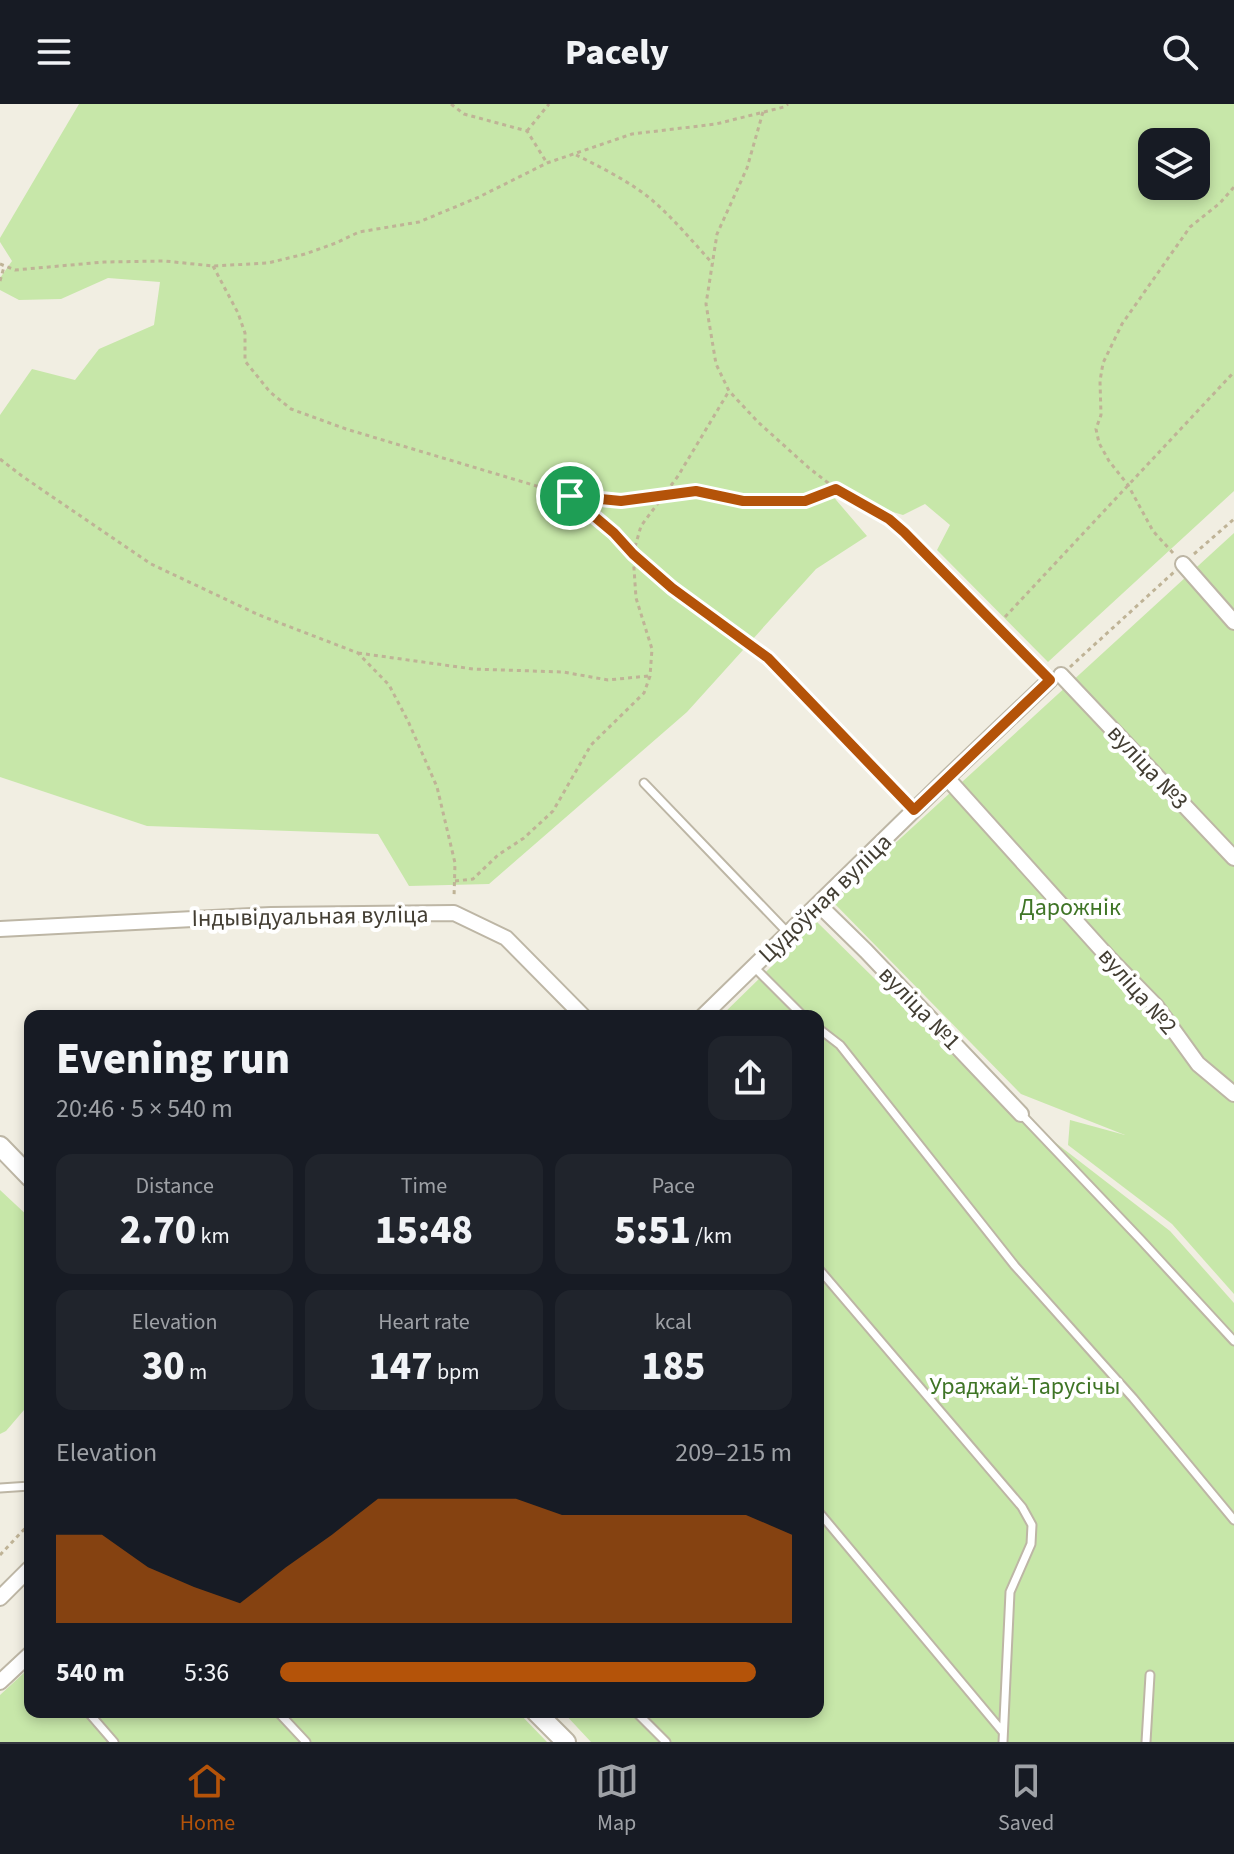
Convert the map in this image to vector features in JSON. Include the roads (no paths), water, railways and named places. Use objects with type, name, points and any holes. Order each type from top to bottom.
[{"type":"street","points":[[1183,564],[1234,622]]},
{"type":"street","name":"Цудоўная вуліца","points":[[709,1010],[947,778],[1056,678]]},
{"type":"street","name":"вуліца №3","points":[[1056,678],[1234,858]]},
{"type":"street","name":"вуліца №2","points":[[947,778],[1156,1006],[1198,1064],[1234,1094]]},
{"type":"street","name":"вуліца №1","points":[[818,904],[1021,1114]]},
{"type":"street","name":"Індывідуальная вуліца","points":[[0,929],[271,915],[454,913],[506,938],[577,1010]]},
{"type":"street","points":[[0,1146],[24,1171]]},
{"type":"street","points":[[1,1595],[24,1574]]},
{"type":"street","points":[[0,1682],[24,1660]]},
{"type":"street","points":[[542,1718],[566,1742]]},
{"type":"lane","points":[[904,532],[997,626],[1056,678]]},
{"type":"lane","points":[[768,658],[914,810]]},
{"type":"lane","points":[[644,783],[788,933]]},
{"type":"lane","points":[[754,967],[797,1010]]},
{"type":"lane","points":[[824,1033],[840,1045],[1015,1266],[1133,1398],[1234,1520]]},
{"type":"lane","points":[[1021,1114],[1234,1341]]},
{"type":"lane","points":[[824,1275],[1022,1507],[1032,1525],[1031,1544],[1010,1592],[1003,1742]]},
{"type":"lane","points":[[0,1488],[24,1486]]},
{"type":"lane","points":[[824,1518],[1003,1732]]},
{"type":"lane","points":[[1146,1742],[1150,1675]]},
{"type":"lane","points":[[93,1718],[114,1742]]},
{"type":"lane","points":[[284,1718],[306,1742]]},
{"type":"lane","points":[[642,1718],[666,1742]]},
{"type":"park label","name":"Дарожнік","points":[[1070,907]]},
{"type":"park label","name":"Ураджай-Тарусічы","points":[[1025,1386]]}]
